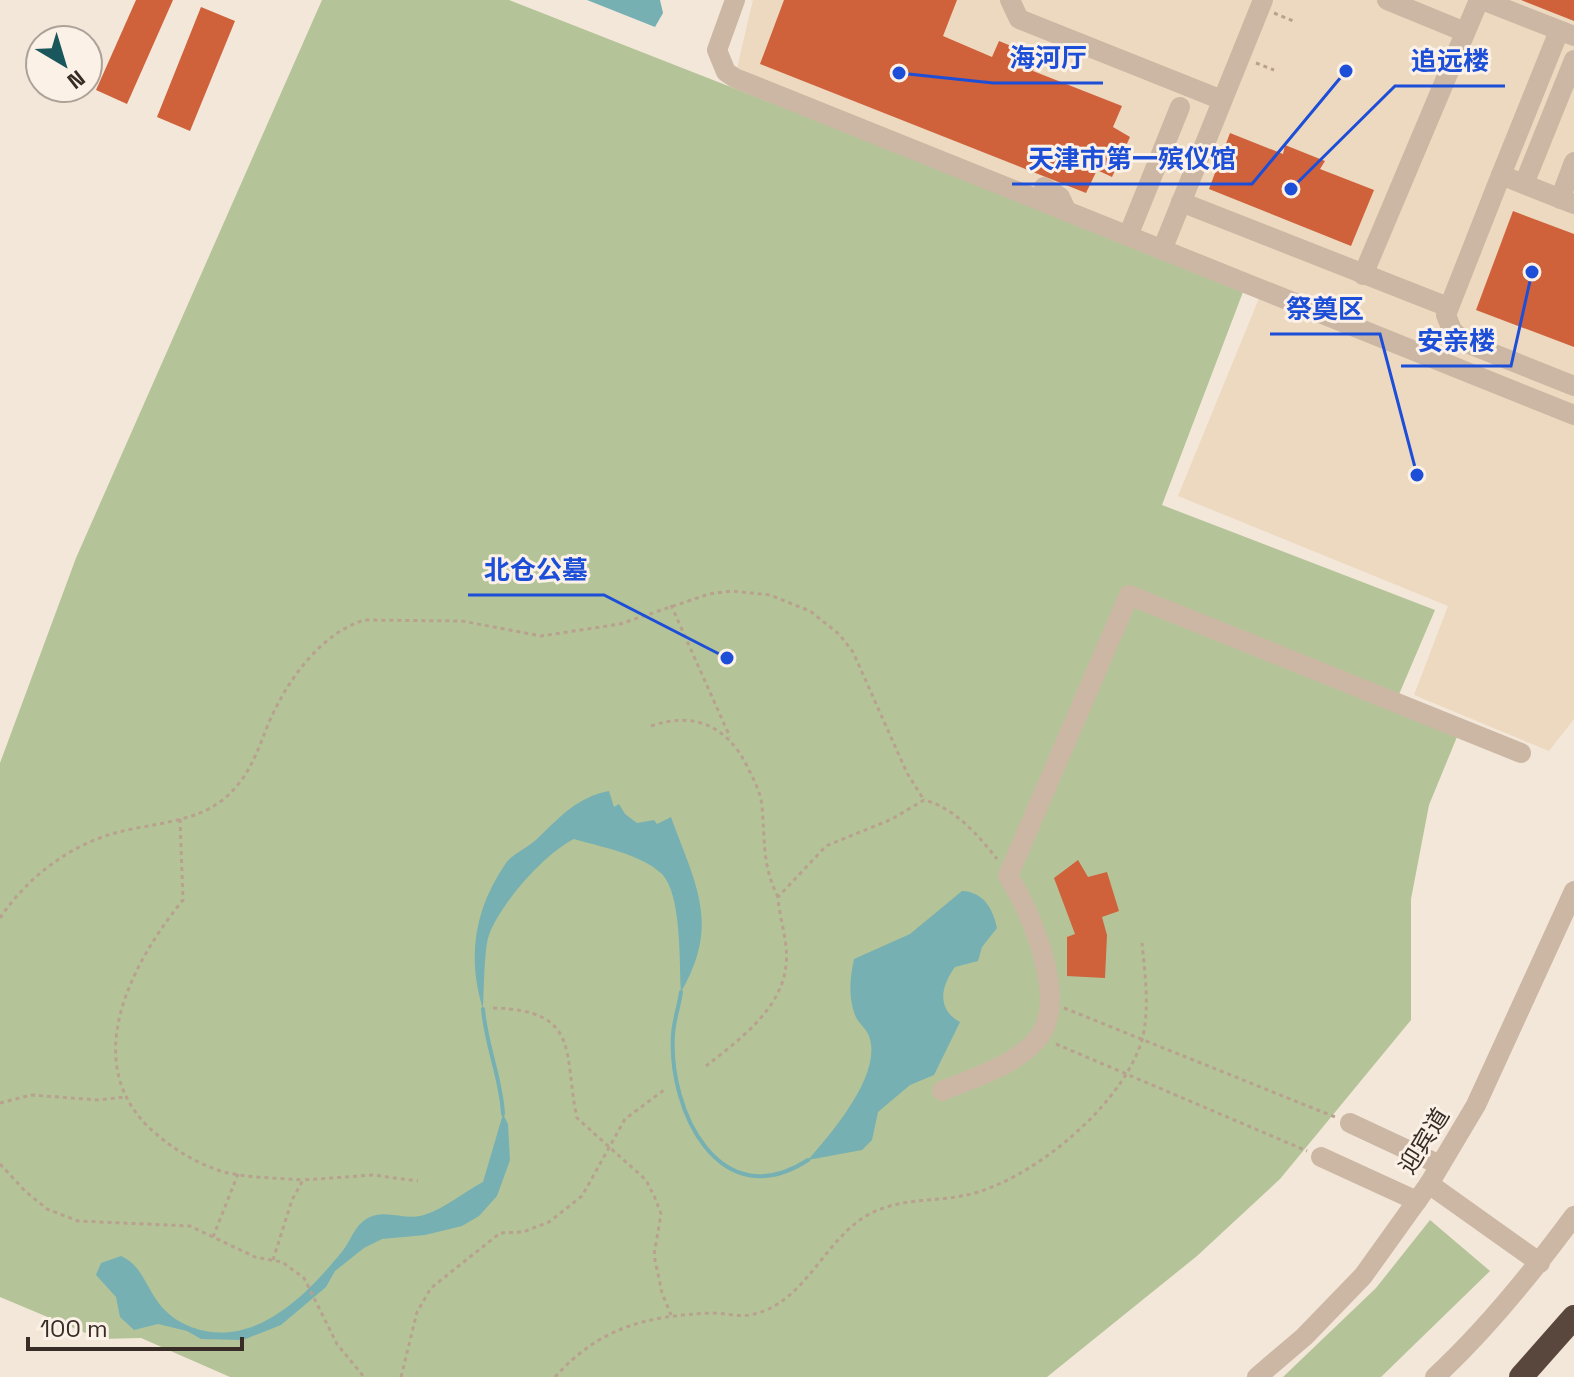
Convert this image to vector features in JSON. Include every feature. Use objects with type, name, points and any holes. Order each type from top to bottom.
[{"type":"highway","points":[[1521,1377],[1574,1317]]},
{"type":"street","points":[[735,0],[717,50],[726,72],[735,78],[1574,415]]},
{"type":"street","points":[[1010,0],[1019,19],[1222,100]]},
{"type":"street","points":[[1162,250],[1263,0]]},
{"type":"street","points":[[1387,0],[1465,32]]},
{"type":"street","points":[[1363,275],[1480,0],[1567,34],[1501,175],[1448,307],[1448,322],[1464,342],[1574,386]]},
{"type":"street","points":[[1524,184],[1574,60]]},
{"type":"street","points":[[1128,236],[1180,107]]},
{"type":"street","points":[[1501,175],[1567,201],[1574,162]]},
{"type":"street","points":[[1154,172],[1184,194],[1363,275],[1448,307]]},
{"type":"street","points":[[1044,187],[1060,197],[1067,212]]},
{"type":"street","points":[[1536,400],[1545,375]]},
{"type":"street","points":[[942,1091],[1008,1061],[1039,1037],[1051,1003],[1040,948],[1021,896],[1008,876],[1129,595],[1521,753]]},
{"type":"street","name":"迎宾道","points":[[1257,1377],[1304,1337],[1363,1276],[1429,1184],[1476,1105],[1574,891]]},
{"type":"street","points":[[1350,1123],[1440,1165]]},
{"type":"street","points":[[1321,1157],[1417,1201]]},
{"type":"street","points":[[1429,1184],[1540,1263]]},
{"type":"street","points":[[1435,1377],[1540,1263],[1574,1216]]},
{"type":"path","points":[[0,918],[24,886],[88,843],[115,833],[180,818],[223,800],[253,767],[270,721],[294,676],[314,653],[350,624],[364,620],[462,621],[541,636],[592,631],[709,594],[749,592],[797,604],[830,624],[853,652],[907,773],[924,800],[939,804],[972,828],[1008,876]]},
{"type":"path","points":[[671,605],[731,741],[758,790],[766,864],[778,897],[786,965],[782,981],[763,1016],[706,1066]]},
{"type":"path","points":[[651,726],[667,721],[704,722],[731,741]]},
{"type":"path","points":[[778,897],[826,846],[892,819],[924,800]]},
{"type":"path","points":[[180,818],[183,900],[162,926],[133,976],[120,1007],[116,1037],[124,1097],[141,1121],[168,1144],[196,1161],[238,1174],[303,1180],[373,1175],[418,1181]]},
{"type":"path","points":[[555,1377],[574,1355],[628,1325],[671,1315],[752,1315],[775,1306],[791,1295],[834,1242],[858,1221],[894,1204],[977,1193],[1024,1172],[1065,1141],[1110,1097],[1127,1075],[1143,1037],[1146,1008],[1142,943]]},
{"type":"path","points":[[1051,1003],[1143,1037],[1350,1123]]},
{"type":"path","points":[[493,1008],[534,1011],[561,1037],[570,1053],[577,1118],[646,1180],[661,1214],[654,1255],[662,1293],[671,1315]]},
{"type":"path","points":[[1039,1037],[1321,1157]]},
{"type":"path","points":[[401,1377],[417,1312],[431,1288],[500,1233],[523,1232],[549,1222],[582,1196],[625,1119],[664,1090]]},
{"type":"path","points":[[0,1103],[31,1095],[99,1100],[124,1097]]},
{"type":"path","points":[[0,1164],[47,1209],[78,1221],[190,1226],[255,1257],[282,1262],[304,1278],[337,1344],[364,1377]]},
{"type":"path","points":[[213,1238],[238,1174]]},
{"type":"path","points":[[273,1260],[292,1200],[303,1180]]},
{"type":"green space","points":[[322,0],[509,0],[1243,292],[1162,505],[1435,610],[1394,706],[1459,732],[1429,805],[1411,899],[1411,1020],[1280,1179],[1197,1256],[1047,1377],[230,1377],[141,1338],[100,1339],[0,1297],[0,763],[76,558]]},
{"type":"green space","points":[[1430,1220],[1490,1271],[1381,1377],[1283,1377],[1376,1288]]},
{"type":"shaded area","points":[[753,0],[1574,0],[1574,719],[1549,751],[1414,695],[1448,606],[1178,496],[1264,286],[737,68]]},
{"type":"water","points":[[587,0],[660,0],[663,13],[655,27]]},
{"type":"water","points":[[609,791],[614,807],[619,804],[625,814],[637,823],[654,820],[657,824],[671,817],[688,863],[700,904],[702,924],[700,945],[681,992],[676,913],[673,897],[662,874],[632,856],[574,839],[537,868],[495,922],[486,950],[483,1009],[475,971],[476,934],[495,880],[509,859],[535,841],[571,808]]},
{"type":"water","points":[[962,891],[982,898],[993,914],[997,928],[982,947],[978,961],[955,967],[946,982],[944,1004],[952,1017],[960,1022],[934,1075],[910,1085],[878,1112],[872,1140],[862,1150],[808,1160],[853,1102],[869,1067],[869,1036],[856,1018],[851,1001],[854,959],[910,934]]},
{"type":"water","points":[[503,1114],[508,1124],[510,1160],[497,1196],[479,1216],[462,1226],[425,1235],[382,1239],[364,1248],[335,1271],[326,1287],[281,1325],[243,1340],[201,1339],[187,1331],[158,1324],[134,1330],[120,1317],[116,1297],[96,1275],[101,1263],[121,1256],[139,1270],[165,1310],[191,1327],[214,1332],[237,1331],[258,1324],[278,1314],[314,1283],[365,1220],[383,1214],[424,1215],[483,1182]]},
{"type":"building","points":[[136,0],[173,0],[127,104],[104,94],[104,72]]},
{"type":"building","points":[[784,0],[957,0],[943,36],[992,57],[999,41],[1038,57],[1033,71],[1122,106],[1113,127],[1130,137],[1112,177],[1097,170],[1086,193],[760,64]]},
{"type":"building","points":[[1521,0],[1574,0],[1574,21]]},
{"type":"building","points":[[201,7],[235,21],[190,131],[157,117]]},
{"type":"building","points":[[1230,133],[1283,154],[1285,145],[1325,161],[1320,169],[1374,190],[1351,246],[1209,189]]},
{"type":"building","points":[[1513,211],[1574,234],[1574,347],[1476,310]]},
{"type":"building","points":[[1078,860],[1088,877],[1107,872],[1119,911],[1102,917],[1107,935],[1105,978],[1067,976],[1067,937],[1075,934],[1054,878]]},
{"type":"waterway","points":[[681,992],[673,1034],[674,1064],[690,1123],[706,1147],[725,1165],[749,1175],[777,1174],[808,1160]]},
{"type":"waterway","points":[[483,1009],[503,1114]]},
{"type":"place","name":"天津市第一殡仪馆","points":[[1346,71]]},
{"type":"place","name":"海河厅","points":[[899,73]]},
{"type":"place","name":"追远楼","points":[[1291,189]]},
{"type":"place","name":"安亲楼","points":[[1532,272]]},
{"type":"place","name":"祭奠区","points":[[1417,475]]},
{"type":"place","name":"北仓公墓","points":[[727,658]]}]
